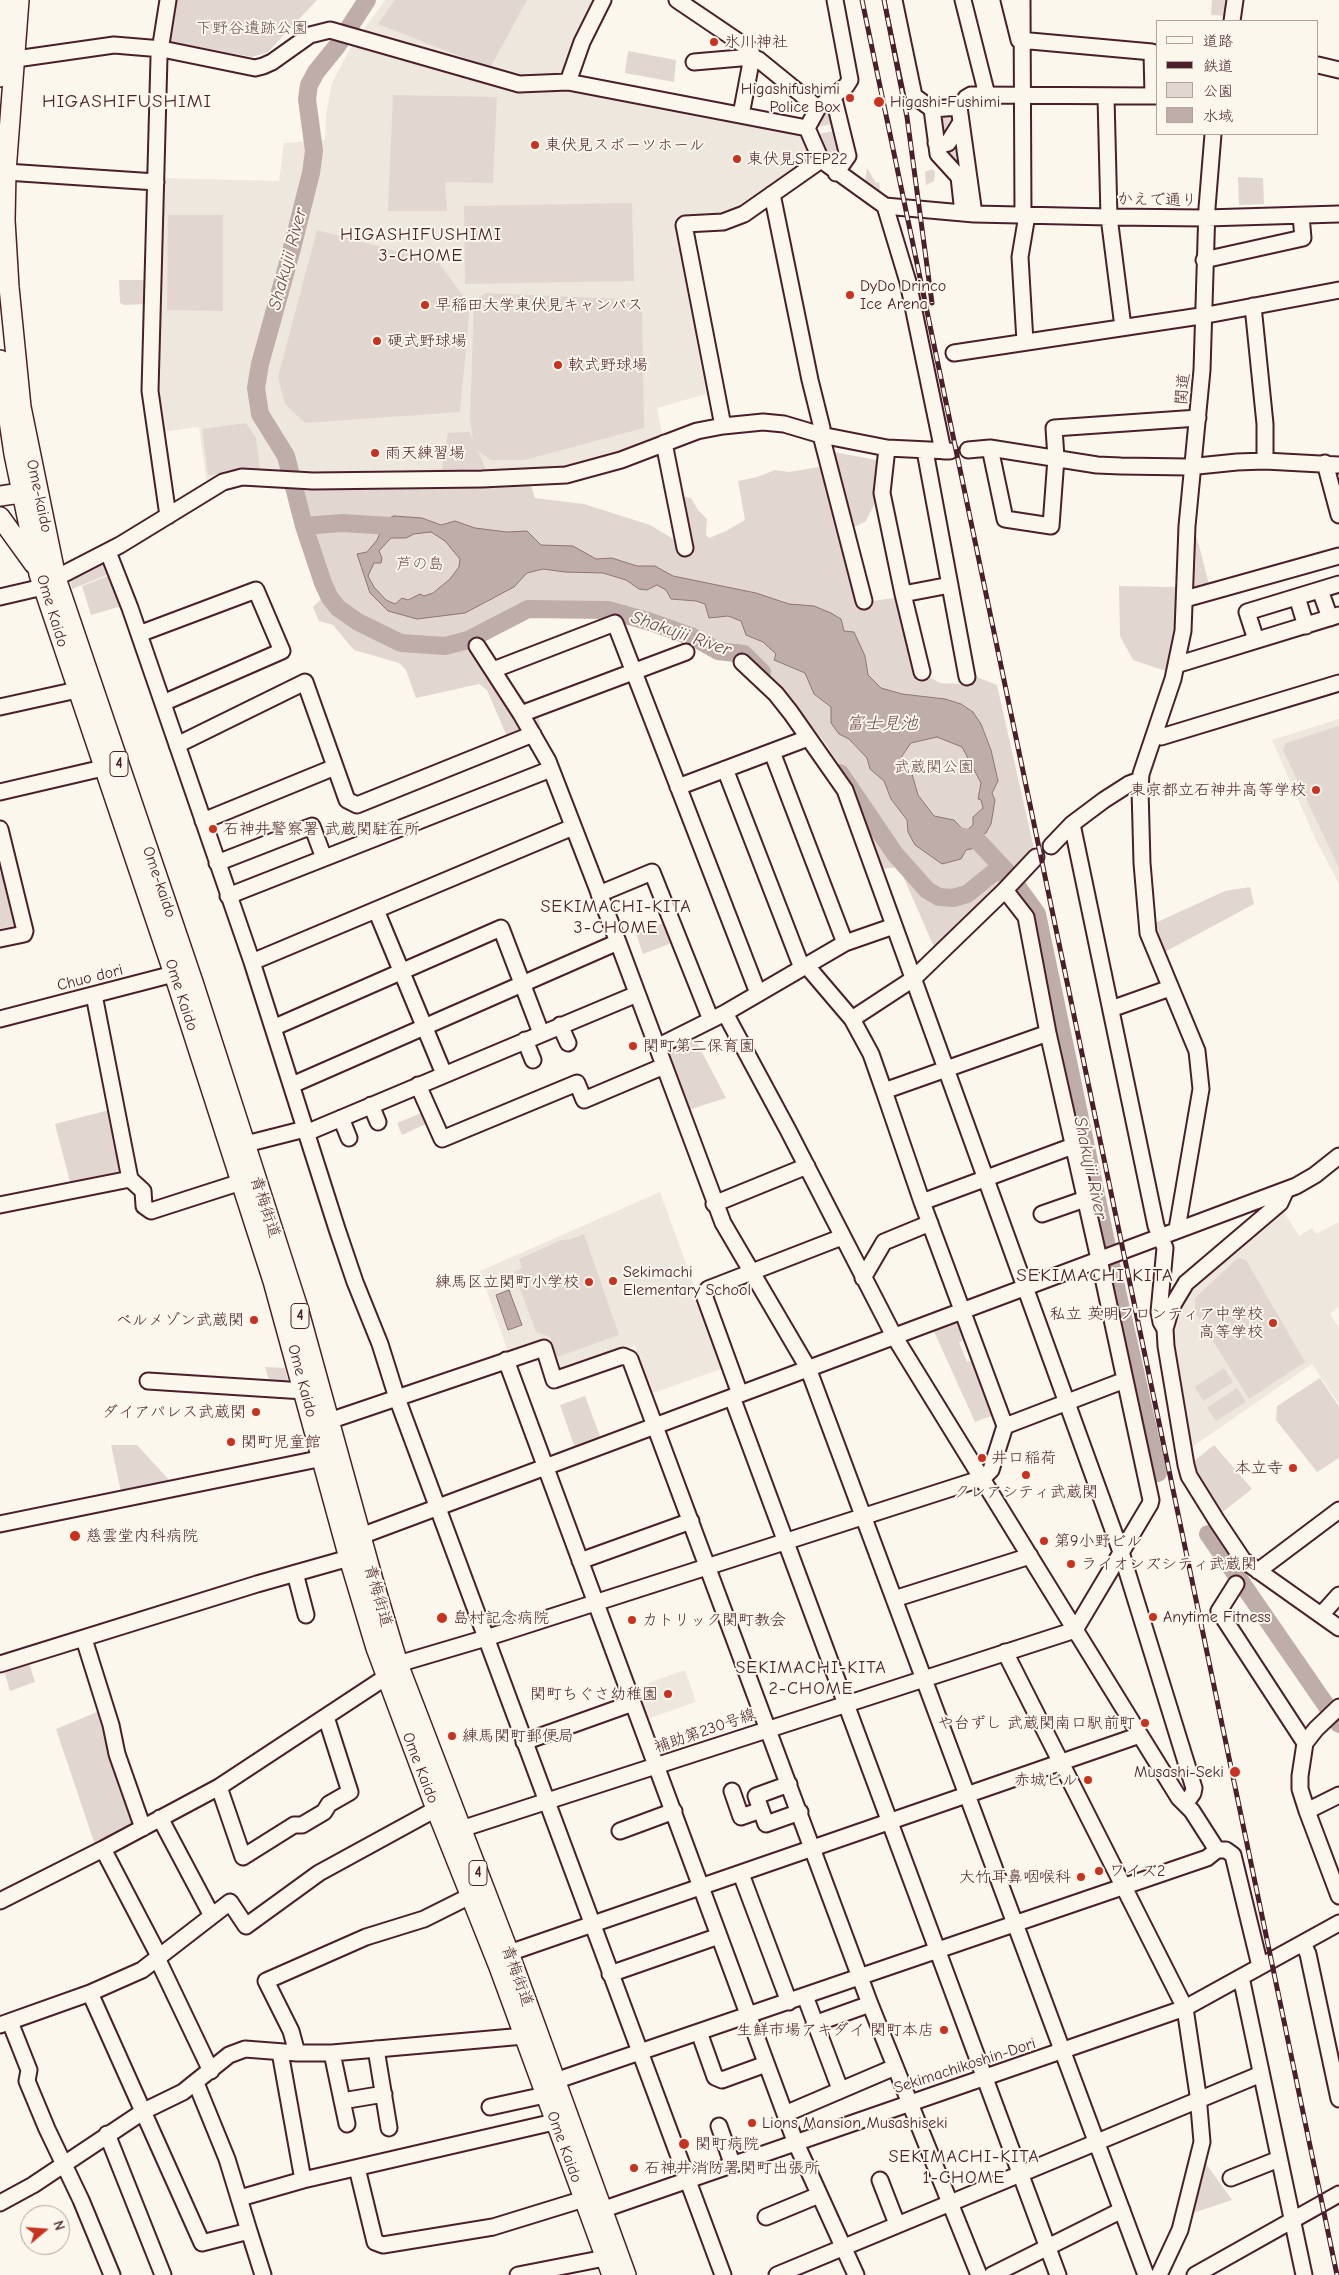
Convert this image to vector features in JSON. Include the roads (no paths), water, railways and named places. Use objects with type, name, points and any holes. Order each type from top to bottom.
[{"type":"main road","name":"4","points":[[0,77],[9,58],[2,35],[4,0]]},
{"type":"main road","name":"Ome-kaido","points":[[19,0],[9,58],[5,220],[12,325],[30,492]]},
{"type":"main road","name":"Ome Kaido","points":[[0,360],[30,492],[46,580],[77,690],[103,768],[181,972]]},
{"type":"main road","points":[[0,496],[30,492]]},
{"type":"main road","points":[[3,527],[46,580]]},
{"type":"main road","name":"Ome-kaido","points":[[46,580],[181,972]]},
{"type":"main road","name":"青梅街道","points":[[181,972],[246,1144],[298,1308],[361,1536],[392,1671],[453,1831],[509,1954],[550,2088],[592,2207]]},
{"type":"main road","name":"Ome Kaido","points":[[192,1005],[241,1182],[281,1308],[349,1558],[392,1671],[436,1809],[453,1831],[470,1896],[524,2036],[550,2088],[554,2122],[592,2207],[626,2275]]},
{"type":"main road","name":"Ome Kaido","points":[[592,2207],[609,2267]]},
{"type":"street","points":[[168,0],[162,49],[159,57],[150,391],[168,516]]},
{"type":"street","points":[[568,82],[582,42],[603,0]]},
{"type":"street","points":[[678,0],[751,50],[752,57],[741,115]]},
{"type":"street","points":[[807,128],[818,108],[846,86],[850,80],[835,0]]},
{"type":"street","points":[[894,0],[914,96],[932,110],[959,107],[968,96],[1155,96],[1152,52],[1019,40],[1009,0]]},
{"type":"street","points":[[963,0],[987,95]]},
{"type":"street","points":[[1022,0],[1025,215],[1020,257],[1026,342]]},
{"type":"street","points":[[1232,20],[1235,0]]},
{"type":"street","points":[[9,58],[114,45],[162,49],[255,68],[272,62],[310,35],[330,30],[361,37],[519,84],[568,82],[807,128]]},
{"type":"street","points":[[694,62],[752,57],[759,60],[818,108]]},
{"type":"street","points":[[1319,65],[1339,70]]},
{"type":"street","points":[[830,97],[835,102],[848,156],[836,173]]},
{"type":"street","points":[[1106,97],[1109,217],[1123,327]]},
{"type":"street","points":[[959,107],[968,214]]},
{"type":"street","points":[[932,110],[938,154],[959,177],[968,214]]},
{"type":"street","points":[[936,143],[941,145],[948,144],[961,122]]},
{"type":"street","points":[[0,597],[46,580],[108,552],[202,494],[234,479],[263,477],[313,482],[482,479],[566,475],[621,460],[697,431],[723,426],[774,422],[822,435],[887,448],[926,452],[947,451],[908,282],[885,206],[836,173],[821,160],[807,128]]},
{"type":"street","name":"関道","points":[[1140,780],[1156,736],[1176,665],[1183,631],[1187,526],[1198,418],[1205,314],[1204,260],[1213,135]]},
{"type":"street","points":[[723,426],[684,225],[722,222],[744,214],[821,160]]},
{"type":"street","points":[[6,172],[156,182]]},
{"type":"street","points":[[772,194],[822,435],[864,601]]},
{"type":"street","name":"かえで通り","points":[[885,206],[968,214],[1109,217],[1206,218],[1339,214]]},
{"type":"street","points":[[1204,260],[1303,238],[1301,216]]},
{"type":"street","points":[[954,353],[1205,314],[1339,290]]},
{"type":"street","points":[[1253,306],[1265,424],[1265,461]]},
{"type":"street","points":[[990,448],[1005,519],[1051,526],[1056,458],[1054,428],[1198,418]]},
{"type":"street","points":[[664,443],[685,548]]},
{"type":"street","points":[[887,448],[882,493],[903,594],[922,672]]},
{"type":"street","points":[[968,450],[990,448],[1097,465],[1188,468],[1192,466],[1265,461],[1332,464],[1339,516]]},
{"type":"street","points":[[926,452],[967,677]]},
{"type":"street","points":[[108,552],[139,634],[216,862],[275,1028],[305,1131],[355,1282],[380,1344],[396,1398],[723,2275]]},
{"type":"street","points":[[1185,599],[1339,556]]},
{"type":"street","points":[[1256,640],[1247,612],[1339,584]]},
{"type":"street","points":[[903,594],[950,585]]},
{"type":"street","points":[[139,634],[256,590],[282,652],[162,704]]},
{"type":"street","points":[[1176,665],[1334,617],[1320,590]]},
{"type":"street","points":[[1297,597],[1306,626]]},
{"type":"street","points":[[493,670],[615,624],[758,993]]},
{"type":"street","points":[[476,646],[521,714],[551,769],[618,942],[714,1204],[752,1274],[808,1368],[1146,2275]]},
{"type":"street","points":[[521,714],[633,670],[686,652]]},
{"type":"street","points":[[742,662],[776,694],[845,790],[1121,1552],[1194,1788],[1194,1793],[1187,1805]]},
{"type":"street","points":[[177,745],[305,682],[348,800],[357,805],[533,734]]},
{"type":"street","points":[[1156,736],[1161,737],[1339,683]]},
{"type":"street","points":[[0,707],[77,690]]},
{"type":"street","points":[[678,787],[808,738]]},
{"type":"street","points":[[772,752],[845,943]]},
{"type":"street","points":[[203,821],[335,766]]},
{"type":"street","points":[[0,792],[103,768]]},
{"type":"street","points":[[228,896],[551,769]]},
{"type":"street","points":[[0,1901],[219,1787],[392,1671],[596,1602],[983,1478],[991,1470],[1005,1426],[922,1202],[871,1054],[852,1019],[804,967],[725,769]]},
{"type":"street","points":[[1051,846],[1072,824],[1104,800],[1129,784],[1140,780],[1142,863],[1148,934],[1197,1052],[1202,1089],[1178,1229]]},
{"type":"street","points":[[1072,824],[1160,1236],[1165,1248],[1158,1312],[1165,1329]]},
{"type":"street","points":[[216,862],[312,826],[324,858]]},
{"type":"street","points":[[252,962],[573,827]]},
{"type":"street","points":[[0,828],[4,868],[25,931],[24,934],[0,940]]},
{"type":"street","points":[[852,1019],[913,978],[1011,884],[1036,857]]},
{"type":"street","points":[[599,894],[652,872],[711,1020]]},
{"type":"street","points":[[1011,884],[1026,917],[1048,1033],[1085,1199],[1101,1258],[1151,1500],[1075,1630]]},
{"type":"street","points":[[376,910],[444,1074]]},
{"type":"street","points":[[656,1047],[725,1013],[845,943],[894,926]]},
{"type":"street","points":[[275,1028],[501,928],[541,1033]]},
{"type":"street","points":[[292,1085],[618,942]]},
{"type":"street","name":"Chuo dori","points":[[0,1019],[181,972]]},
{"type":"street","points":[[1111,1009],[1170,988]]},
{"type":"street","points":[[246,1144],[305,1131],[341,1118],[637,994]]},
{"type":"street","points":[[94,995],[130,1179],[143,1191],[144,1206],[151,1211],[241,1182]]},
{"type":"street","points":[[490,2107],[550,2088],[639,2052],[1207,1858],[1214,1846],[1212,1828],[1206,1813],[1203,1809],[1187,1805],[1179,1798],[894,1336],[807,1166],[725,1013]]},
{"type":"street","points":[[560,1025],[568,1043]]},
{"type":"street","points":[[884,1091],[1048,1033]]},
{"type":"street","points":[[525,1040],[534,1060]]},
{"type":"street","points":[[418,1085],[442,1139],[577,1083],[584,1100],[664,1066]]},
{"type":"street","points":[[371,1105],[378,1122]]},
{"type":"street","points":[[341,1118],[349,1138]]},
{"type":"street","points":[[922,1202],[1073,1146]]},
{"type":"street","points":[[0,1664],[349,1558],[361,1536],[1122,1249],[1286,1190],[1310,1179],[1339,1156]]},
{"type":"street","points":[[714,1204],[807,1166]]},
{"type":"street","points":[[0,1205],[130,1179]]},
{"type":"street","points":[[1286,1190],[1280,1202],[1186,1283],[1175,1299],[1165,1329],[1166,1346],[1189,1476],[1243,1560],[1339,1628]]},
{"type":"street","points":[[1042,1214],[1085,1199]]},
{"type":"street","points":[[863,1278],[884,1242],[930,1223]]},
{"type":"street","points":[[842,1237],[752,1274],[708,1289],[704,1296],[785,1541],[1058,2275]]},
{"type":"street","points":[[329,1421],[544,1348],[554,1380],[623,1356],[630,1359],[814,1849],[870,2004],[979,2275]]},
{"type":"street","points":[[506,1360],[795,2141],[856,2275]]},
{"type":"street","points":[[1005,1426],[1125,1380]]},
{"type":"street","points":[[148,1381],[304,1391]]},
{"type":"street","points":[[0,1524],[323,1458]]},
{"type":"street","points":[[1258,1571],[1339,1510]]},
{"type":"street","points":[[580,1561],[691,1521]]},
{"type":"street","points":[[894,1599],[1030,1556]]},
{"type":"street","points":[[295,1573],[306,1615]]},
{"type":"street","points":[[1236,1584],[1218,1611],[1305,1743]]},
{"type":"street","points":[[1321,1616],[1339,1595]]},
{"type":"street","name":"補助第230号線","points":[[453,1831],[1075,1630]]},
{"type":"street","points":[[84,1639],[111,1725],[117,1754],[143,1828]]},
{"type":"street","points":[[1005,1652],[1122,1887],[1186,2008],[1202,2142],[1180,2230],[1160,2275]]},
{"type":"street","points":[[524,1742],[633,1703]]},
{"type":"street","points":[[1339,1706],[1305,1743],[1300,1776],[1300,1789],[1307,1811],[1339,1896]]},
{"type":"street","points":[[219,1787],[243,1858],[294,1825],[302,1825],[324,1812],[329,1804],[350,1792],[326,1717]]},
{"type":"street","points":[[509,1954],[1140,1735]]},
{"type":"street","points":[[789,1784],[756,1796],[766,1824],[800,1812]]},
{"type":"street","points":[[732,1791],[741,1817],[761,1810]]},
{"type":"street","points":[[1307,1811],[1339,1795]]},
{"type":"street","points":[[112,2275],[65,2163],[47,2129],[27,2082],[29,2070],[5,2024],[90,1993],[142,1970],[159,1959],[230,1902],[246,1926],[319,1873],[436,1809]]},
{"type":"street","points":[[620,1831],[674,1811]]},
{"type":"street","points":[[160,1818],[212,1916]]},
{"type":"street","points":[[1214,1846],[1226,1850],[1233,1855],[1260,1966]]},
{"type":"street","points":[[103,1849],[159,1959],[211,2071]]},
{"type":"street","points":[[741,1874],[789,2002]]},
{"type":"street","points":[[297,2053],[291,2031],[266,1981],[366,1937],[424,1919],[470,1896]]},
{"type":"street","name":"Sekimachikoshin-Dori","points":[[357,2168],[375,2242],[383,2245],[493,2227],[592,2207],[732,2164],[1186,2008],[1339,1923]]},
{"type":"street","points":[[610,1974],[720,1936]]},
{"type":"street","points":[[1303,1943],[1308,1954],[1336,2065],[1339,2099]]},
{"type":"street","points":[[1241,1977],[1304,2275]]},
{"type":"street","points":[[90,1993],[202,2243],[249,2231]]},
{"type":"street","points":[[805,1996],[840,2089]]},
{"type":"street","points":[[814,2024],[870,2004]]},
{"type":"street","points":[[699,2032],[715,2077],[722,2080],[766,2064]]},
{"type":"street","points":[[0,2204],[144,2111],[183,2092],[229,2055],[245,2049],[297,2053],[332,2053],[524,2036]]},
{"type":"street","points":[[376,2049],[389,2128]]},
{"type":"street","points":[[280,2052],[303,2180]]},
{"type":"street","points":[[332,2053],[347,2124]]},
{"type":"street","points":[[785,2114],[895,2067]]},
{"type":"street","points":[[777,2275],[1261,2074]]},
{"type":"street","points":[[196,2083],[227,2159],[263,2275]]},
{"type":"street","points":[[342,2101],[384,2094]]},
{"type":"street","points":[[240,2198],[303,2180],[554,2122]]},
{"type":"street","points":[[719,2126],[732,2164]]},
{"type":"street","points":[[107,2134],[163,2275]]},
{"type":"street","points":[[1231,2178],[1279,2160]]},
{"type":"street","points":[[880,2180],[897,2224]]},
{"type":"street","points":[[766,2217],[820,2195]]},
{"type":"street","points":[[1195,2275],[1292,2220],[1339,2197]]},
{"type":"street","points":[[992,2275],[1122,2210]]},
{"type":"street","points":[[518,2275],[609,2267]]},
{"type":"water","name":"富士見池","points":[[394,516],[422,518],[441,525],[455,521],[475,528],[507,532],[527,531],[541,545],[573,546],[596,559],[612,558],[637,566],[655,566],[673,576],[756,593],[789,604],[814,606],[831,613],[841,619],[844,631],[854,632],[865,656],[868,675],[881,688],[902,694],[945,699],[961,704],[973,712],[981,724],[991,750],[998,781],[992,793],[995,800],[991,824],[986,833],[980,836],[976,848],[966,850],[961,859],[942,864],[915,845],[908,832],[907,820],[891,799],[884,781],[870,769],[867,758],[849,739],[839,734],[831,723],[831,707],[814,694],[805,673],[774,660],[776,654],[763,642],[746,635],[741,621],[728,616],[709,618],[705,604],[696,601],[671,599],[666,590],[657,585],[647,590],[639,589],[626,580],[603,573],[565,572],[543,569],[527,573],[514,587],[465,613],[417,619],[388,611],[370,593],[357,554],[367,552],[377,540],[386,519]],"holes":[[[431,532],[445,541],[460,559],[459,567],[450,579],[433,593],[424,596],[420,594],[408,600],[402,598],[395,604],[386,600],[374,587],[368,576],[374,563],[381,563],[382,558],[379,551],[391,538],[406,538],[414,534]],[[937,737],[962,747],[981,783],[978,799],[981,800],[983,808],[973,817],[973,825],[965,832],[954,820],[934,816],[918,795],[912,774],[901,770],[902,756],[911,743]]]},
{"type":"water","points":[[509,1290],[522,1325],[508,1330],[496,1295]]},
{"type":"waterway","name":"Shakujii River","points":[[367,0],[337,46],[316,72],[309,85],[307,99],[314,151],[311,173],[260,364],[256,388],[260,414],[286,456],[304,526],[330,598],[338,608],[358,622],[401,643],[445,646],[468,640],[528,609],[608,610],[651,622],[693,637],[718,651],[744,654],[762,672]]},
{"type":"waterway","name":"Shakujii River","points":[[304,526],[342,523],[391,526]]},
{"type":"waterway","name":"Shakujii River","points":[[840,773],[895,854],[927,890],[939,897],[953,898],[967,894],[993,873],[1006,871]]},
{"type":"waterway","name":"Shakujii River","points":[[956,836],[976,839],[1006,871],[1037,914],[1106,1242],[1158,1473]]},
{"type":"waterway","name":"Shakujii River","points":[[1208,1534],[1339,1724]]},
{"type":"railway","points":[[862,0],[1337,2275]]},
{"type":"railway","points":[[884,0],[907,117],[932,303]]},
{"type":"place","name":"氷川神社","points":[[714,42]]},
{"type":"place","name":"Higashifushimi Police Box","points":[[850,98]]},
{"type":"place","name":"Higashi-Fushimi","points":[[879,102]]},
{"type":"place","name":"東伏見スポーツホール","points":[[535,145]]},
{"type":"place","name":"東伏見STEP22","points":[[737,159]]},
{"type":"place","name":"DyDo Drinco Ice Arena","points":[[850,295]]},
{"type":"place","name":"早稲田大学東伏見キャンパス","points":[[425,305]]},
{"type":"place","name":"硬式野球場","points":[[377,341]]},
{"type":"place","name":"軟式野球場","points":[[558,365]]},
{"type":"place","name":"雨天練習場","points":[[375,453]]},
{"type":"place","name":"東京都立石神井高等学校","points":[[1316,790]]},
{"type":"place","name":"石神井警察署 武蔵関駐在所","points":[[213,829]]},
{"type":"place","name":"関町第二保育園","points":[[633,1046]]},
{"type":"place","name":"Sekimachi Elementary School","points":[[613,1281]]},
{"type":"place","name":"練馬区立関町小学校","points":[[589,1282]]},
{"type":"place","name":"ベルメゾン武蔵関","points":[[254,1320]]},
{"type":"place","name":"私立 英明フロンティア中学校 高等学校","points":[[1273,1323]]},
{"type":"place","name":"ダイアパレス武蔵関","points":[[256,1412]]},
{"type":"place","name":"関町児童館","points":[[231,1442]]},
{"type":"place","name":"井口稲荷","points":[[982,1458]]},
{"type":"place","name":"本立寺","points":[[1293,1468]]},
{"type":"place","name":"クレアシティ武蔵関","points":[[1026,1475]]},
{"type":"place","name":"慈雲堂内科病院","points":[[75,1536]]},
{"type":"place","name":"第9小野ビル","points":[[1044,1541]]},
{"type":"place","name":"ライオンズシティ武蔵関","points":[[1071,1564]]},
{"type":"place","name":"Anytime Fitness","points":[[1153,1617]]},
{"type":"place","name":"島村記念病院","points":[[442,1618]]},
{"type":"place","name":"カトリック関町教会","points":[[632,1620]]},
{"type":"place","name":"関町ちぐさ幼稚園","points":[[668,1694]]},
{"type":"place","name":"や台ずし 武蔵関南口駅前町","points":[[1145,1723]]},
{"type":"place","name":"練馬関町郵便局","points":[[452,1736]]},
{"type":"place","name":"Musashi-Seki","points":[[1235,1772]]},
{"type":"place","name":"赤城ビル","points":[[1088,1780]]},
{"type":"place","name":"ワイズ2","points":[[1099,1871]]},
{"type":"place","name":"大竹耳鼻咽喉科","points":[[1081,1877]]},
{"type":"place","name":"生鮮市場アキダイ 関町本店","points":[[944,2030]]},
{"type":"place","name":"Lions Mansion Musashiseki","points":[[752,2123]]},
{"type":"place","name":"関町病院","points":[[684,2144]]},
{"type":"place","name":"石神井消防署関町出張所","points":[[634,2168]]},
{"type":"district","name":"HIGASHIFUSHIMI","points":[[127,102]]},
{"type":"district","name":"HIGASHIFUSHIMI 3-CHOME","points":[[421,245]]},
{"type":"district","name":"SEKIMACHI-KITA 3-CHOME","points":[[616,918]]},
{"type":"district","name":"SEKIMACHI KITA","points":[[1095,1276]]},
{"type":"district","name":"SEKIMACHI-KITA 2-CHOME","points":[[811,1678]]},
{"type":"district","name":"SEKIMACHI-KITA 1-CHOME","points":[[964,2167]]},
{"type":"park label","name":"下野谷遺跡公園","points":[[252,28]]},
{"type":"park label","name":"芦の島","points":[[420,564]]},
{"type":"park label","name":"武蔵関公園","points":[[934,767]]}]
